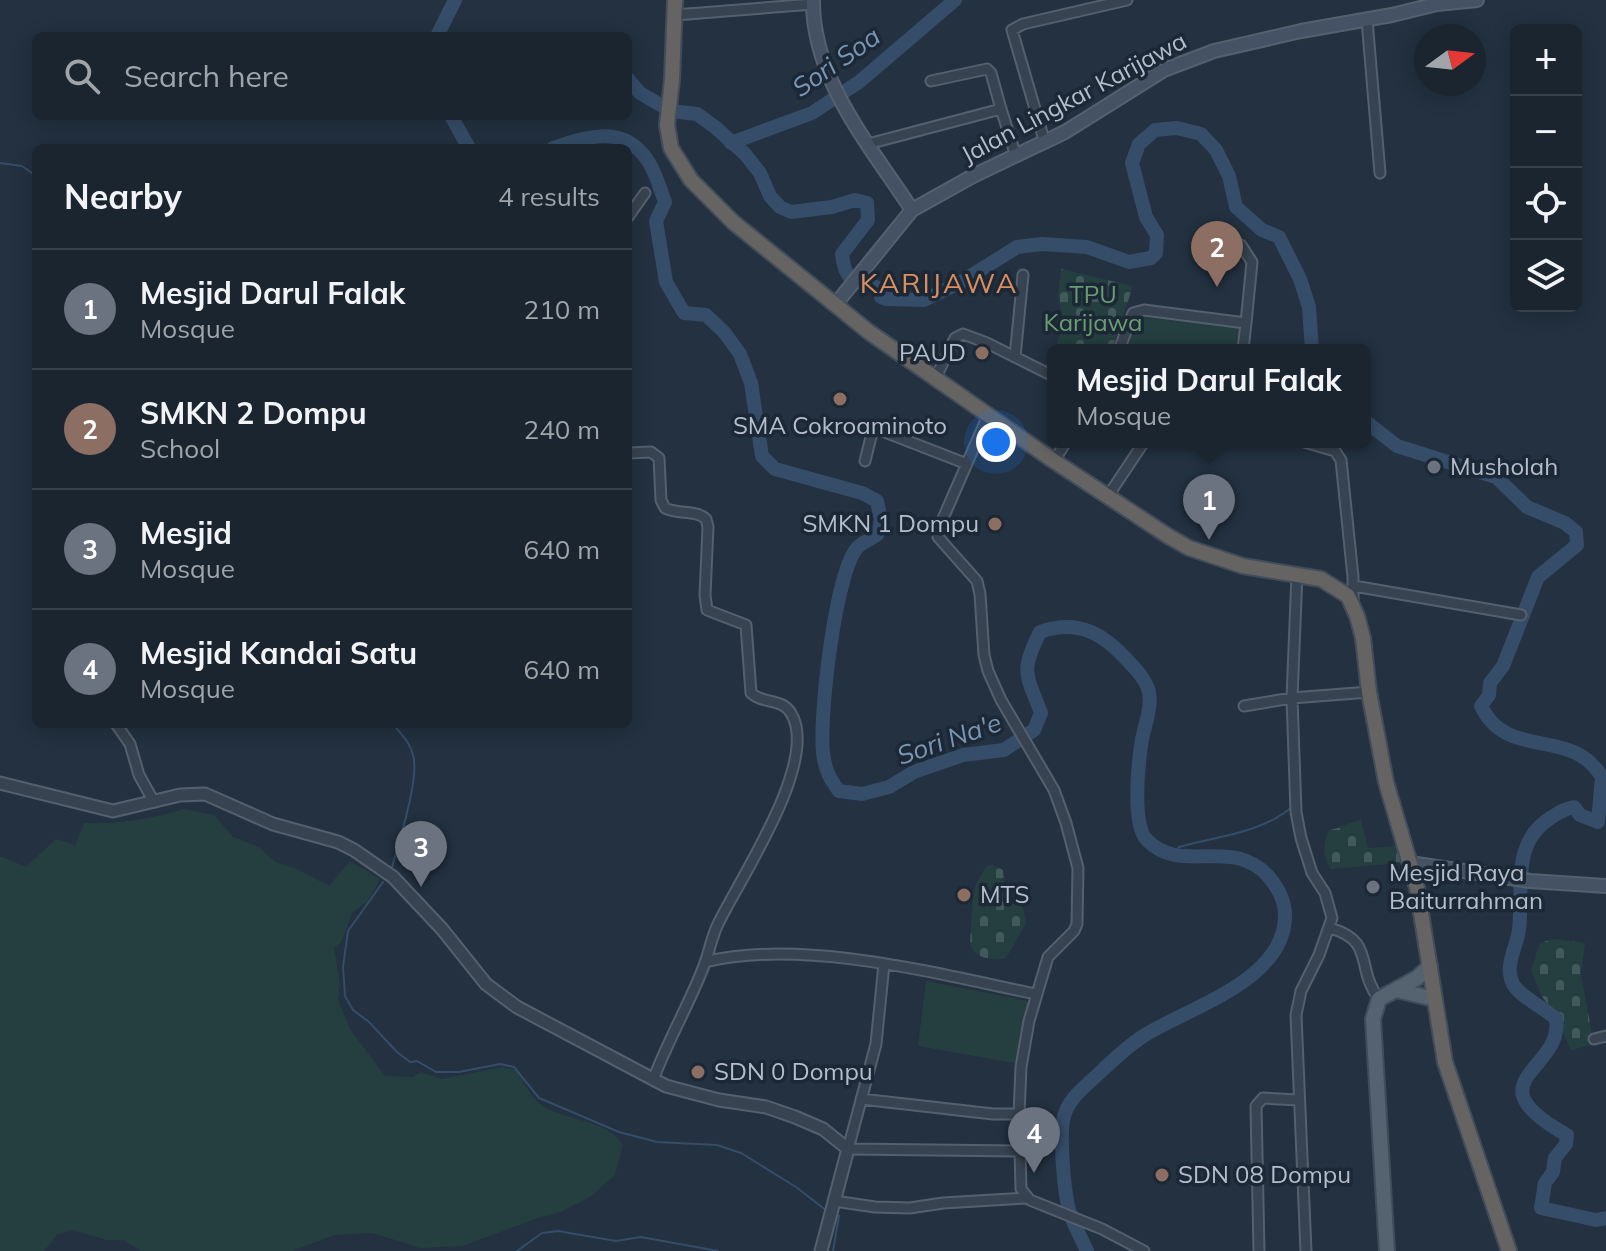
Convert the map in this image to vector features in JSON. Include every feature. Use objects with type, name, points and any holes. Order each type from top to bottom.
[{"type":"highway","points":[[675,8],[668,116],[671,148],[691,180],[761,247],[835,305],[1054,461],[1189,548],[1243,566],[1348,583],[1363,638],[1369,692],[1386,782],[1417,888],[1445,1062],[1509,1251]]},
{"type":"main road","name":"Jalan Lingkar Karijawa","points":[[835,305],[912,210],[973,176],[1045,143],[1147,79],[1188,59],[1301,31],[1367,20],[1412,5],[1477,0]]},
{"type":"main road","points":[[813,2],[816,32],[832,81],[846,111],[912,210]]},
{"type":"main road","points":[[1410,863],[1510,879],[1606,886]]},
{"type":"main road","points":[[1417,888],[1434,868]]},
{"type":"main road","points":[[1387,1251],[1373,1019],[1379,999],[1430,966]]},
{"type":"main road","points":[[1396,990],[1434,999]]},
{"type":"street","points":[[1045,143],[1012,30],[1023,24],[1127,0]]},
{"type":"street","points":[[675,8],[813,2]]},
{"type":"street","points":[[1367,20],[1380,173]]},
{"type":"street","points":[[931,81],[987,69],[991,73],[1016,156]]},
{"type":"street","points":[[868,144],[1001,109]]},
{"type":"street","points":[[632,211],[645,193]]},
{"type":"street","points":[[1241,245],[1252,262],[1244,344]]},
{"type":"street","points":[[1015,357],[1023,275]]},
{"type":"street","points":[[1121,344],[1133,313],[1144,310],[1246,323]]},
{"type":"street","points":[[936,377],[955,338],[963,334],[1047,373]]},
{"type":"street","points":[[989,413],[941,523],[938,537],[977,581],[985,664],[1001,700],[1042,766],[1066,823],[1076,856],[1079,909],[1074,931],[1048,957],[1035,994],[1021,1067],[1020,1181],[1026,1198]]},
{"type":"street","points":[[865,461],[872,433],[877,429],[967,464]]},
{"type":"street","points":[[1054,461],[1062,448]]},
{"type":"street","points":[[1108,496],[1140,448]]},
{"type":"street","points":[[1325,448],[1335,451],[1341,460],[1348,583],[1521,615]]},
{"type":"street","points":[[632,453],[651,452],[659,458],[661,500],[665,508],[697,514],[706,519],[707,610],[746,625],[751,693],[785,706],[792,713],[797,732],[797,755],[791,777],[747,873],[719,923],[653,1080]]},
{"type":"street","points":[[1297,574],[1292,698],[1296,812],[1312,873],[1325,893],[1331,910],[1330,928],[1297,1004],[1298,1100],[1306,1251]]},
{"type":"street","points":[[1244,706],[1292,698],[1369,692]]},
{"type":"street","points":[[119,728],[130,744],[139,775],[154,802]]},
{"type":"street","points":[[0,783],[120,811],[180,795],[205,794],[262,820],[338,842],[393,877],[499,995],[666,1086],[719,1100],[766,1107],[795,1117],[823,1129],[848,1149],[1019,1151]]},
{"type":"street","points":[[1330,928],[1346,933],[1357,942],[1369,982],[1379,999]]},
{"type":"street","points":[[705,962],[735,957],[803,956],[884,964],[1035,994]]},
{"type":"street","points":[[821,1251],[876,1044],[884,964]]},
{"type":"street","points":[[1594,1039],[1606,1036]]},
{"type":"street","points":[[1259,1251],[1256,1106],[1263,1098],[1298,1100]]},
{"type":"street","points":[[861,1099],[993,1114],[1019,1114]]},
{"type":"street","points":[[834,1201],[899,1209],[1026,1198],[1102,1229],[1144,1251]]},
{"type":"green space","name":"TPU Karijawa","points":[[1061,269],[1133,286],[1114,344],[1057,344],[1063,322],[1058,296]]},
{"type":"green space","points":[[1134,316],[1239,328],[1238,344],[1127,344]]},
{"type":"green space","points":[[184,809],[214,815],[233,837],[259,847],[275,862],[297,869],[329,886],[350,861],[380,879],[367,902],[352,913],[342,941],[334,948],[340,983],[338,1000],[350,1029],[385,1076],[413,1077],[421,1072],[441,1079],[503,1067],[516,1070],[531,1094],[543,1106],[608,1130],[616,1137],[623,1145],[615,1175],[590,1197],[560,1212],[463,1246],[421,1248],[372,1233],[334,1235],[292,1251],[141,1251],[123,1240],[107,1240],[72,1230],[58,1234],[44,1251],[0,1251],[0,856],[26,867],[56,839],[75,845],[84,823],[135,820]]},
{"type":"green space","points":[[1361,820],[1368,848],[1397,846],[1401,863],[1331,869],[1324,850],[1329,830]]},
{"type":"green space","points":[[992,865],[1003,870],[1005,898],[1023,907],[1026,923],[1006,958],[1001,959],[979,955],[970,943],[976,884],[986,867]]},
{"type":"green space","points":[[1554,939],[1585,943],[1581,975],[1594,1044],[1571,1050],[1554,1013],[1541,995],[1531,969],[1540,943]]},
{"type":"green space","points":[[926,981],[1028,1001],[1020,1064],[918,1046]]},
{"type":"waterway","points":[[439,32],[455,0]]},
{"type":"waterway","name":"Sori Soa","points":[[731,143],[812,113],[859,82],[955,0]]},
{"type":"waterway","points":[[632,84],[640,93],[671,111],[697,114],[715,127],[745,154],[780,207],[791,212],[832,207],[855,200],[867,203],[868,220],[842,254],[843,264],[849,276],[880,288],[881,297],[886,299],[924,300],[961,282],[1017,247],[1042,244],[1087,247],[1129,262],[1151,258],[1156,253],[1157,235],[1146,217],[1132,163],[1139,144],[1155,130],[1177,128],[1201,134],[1216,150],[1229,176],[1236,207],[1262,230],[1279,237],[1300,279],[1309,307],[1312,344]]},
{"type":"waterway","name":"Sori Na'e","points":[[453,120],[467,144]]},
{"type":"waterway","name":"Sori Na'e","points":[[566,144],[604,136],[632,144]]},
{"type":"waterway","name":"Sori Na'e","points":[[632,144],[651,166],[665,202],[656,221],[666,282],[684,313],[706,315],[740,354],[751,383],[762,456],[775,469],[862,493],[877,501],[881,520],[877,535],[859,546],[849,563],[830,647],[823,753],[828,773],[839,791],[862,794],[889,787],[914,772],[963,755],[1004,750],[1034,730],[1041,713],[1027,672],[1034,645],[1040,632],[1054,628],[1078,628],[1100,637],[1120,652],[1147,686],[1149,708],[1141,746],[1137,795],[1139,822],[1147,840],[1161,850],[1176,855],[1223,856],[1255,865],[1269,877],[1280,894],[1285,915],[1281,938],[1270,957],[1253,974],[1232,989],[1138,1039],[1069,1104],[1062,1135],[1065,1186],[1069,1212],[1087,1251]]},
{"type":"waterway","points":[[0,163],[22,166],[32,173]]},
{"type":"waterway","points":[[1371,426],[1397,446],[1496,477],[1527,507],[1565,523],[1576,532],[1577,545],[1538,577],[1503,666],[1490,683],[1489,695],[1481,706],[1493,723],[1507,733],[1573,752],[1589,761],[1602,777],[1598,822],[1580,815],[1574,807],[1552,817],[1530,839],[1524,853],[1519,930],[1510,971],[1517,989],[1556,1019],[1555,1037],[1523,1088],[1525,1101],[1539,1116],[1567,1135],[1566,1144],[1555,1158],[1553,1172],[1545,1183],[1541,1208],[1596,1220],[1606,1218]]},
{"type":"waterway","points":[[391,871],[414,779],[410,746],[396,728]]},
{"type":"waterway","points":[[1173,856],[1179,847],[1254,828],[1293,806]]},
{"type":"waterway","points":[[383,882],[348,931],[343,967],[345,996],[353,1010],[410,1062],[417,1061],[436,1072],[459,1072],[500,1064],[514,1067],[539,1098],[619,1132],[657,1142],[717,1145],[741,1153],[796,1187],[827,1211]]},
{"type":"waterway","points":[[833,1251],[839,1216],[836,1215]]},
{"type":"waterway","points":[[517,1251],[542,1233],[558,1231],[616,1241],[641,1237],[718,1251]]},
{"type":"place","name":"SMKN 2 Dompu","points":[[1217,287]]},
{"type":"place","name":"PAUD","points":[[982,353]]},
{"type":"place","name":"SMA Cokroaminoto","points":[[840,399]]},
{"type":"place","name":"Musholah","points":[[1434,467]]},
{"type":"place","name":"SMKN 1 Dompu","points":[[995,524]]},
{"type":"place","name":"Mesjid Darul Falak","points":[[1209,540]]},
{"type":"place","name":"Mesjid","points":[[421,887]]},
{"type":"place","name":"Mesjid Raya Baiturrahman","points":[[1373,887]]},
{"type":"place","name":"MTS","points":[[964,895]]},
{"type":"place","name":"SDN 0 Dompu","points":[[698,1072]]},
{"type":"place","name":"Mesjid Kandai Satu","points":[[1034,1173]]},
{"type":"place","name":"SDN 08 Dompu","points":[[1162,1175]]},
{"type":"district","name":"KARIJAWA","points":[[939,283]]}]
